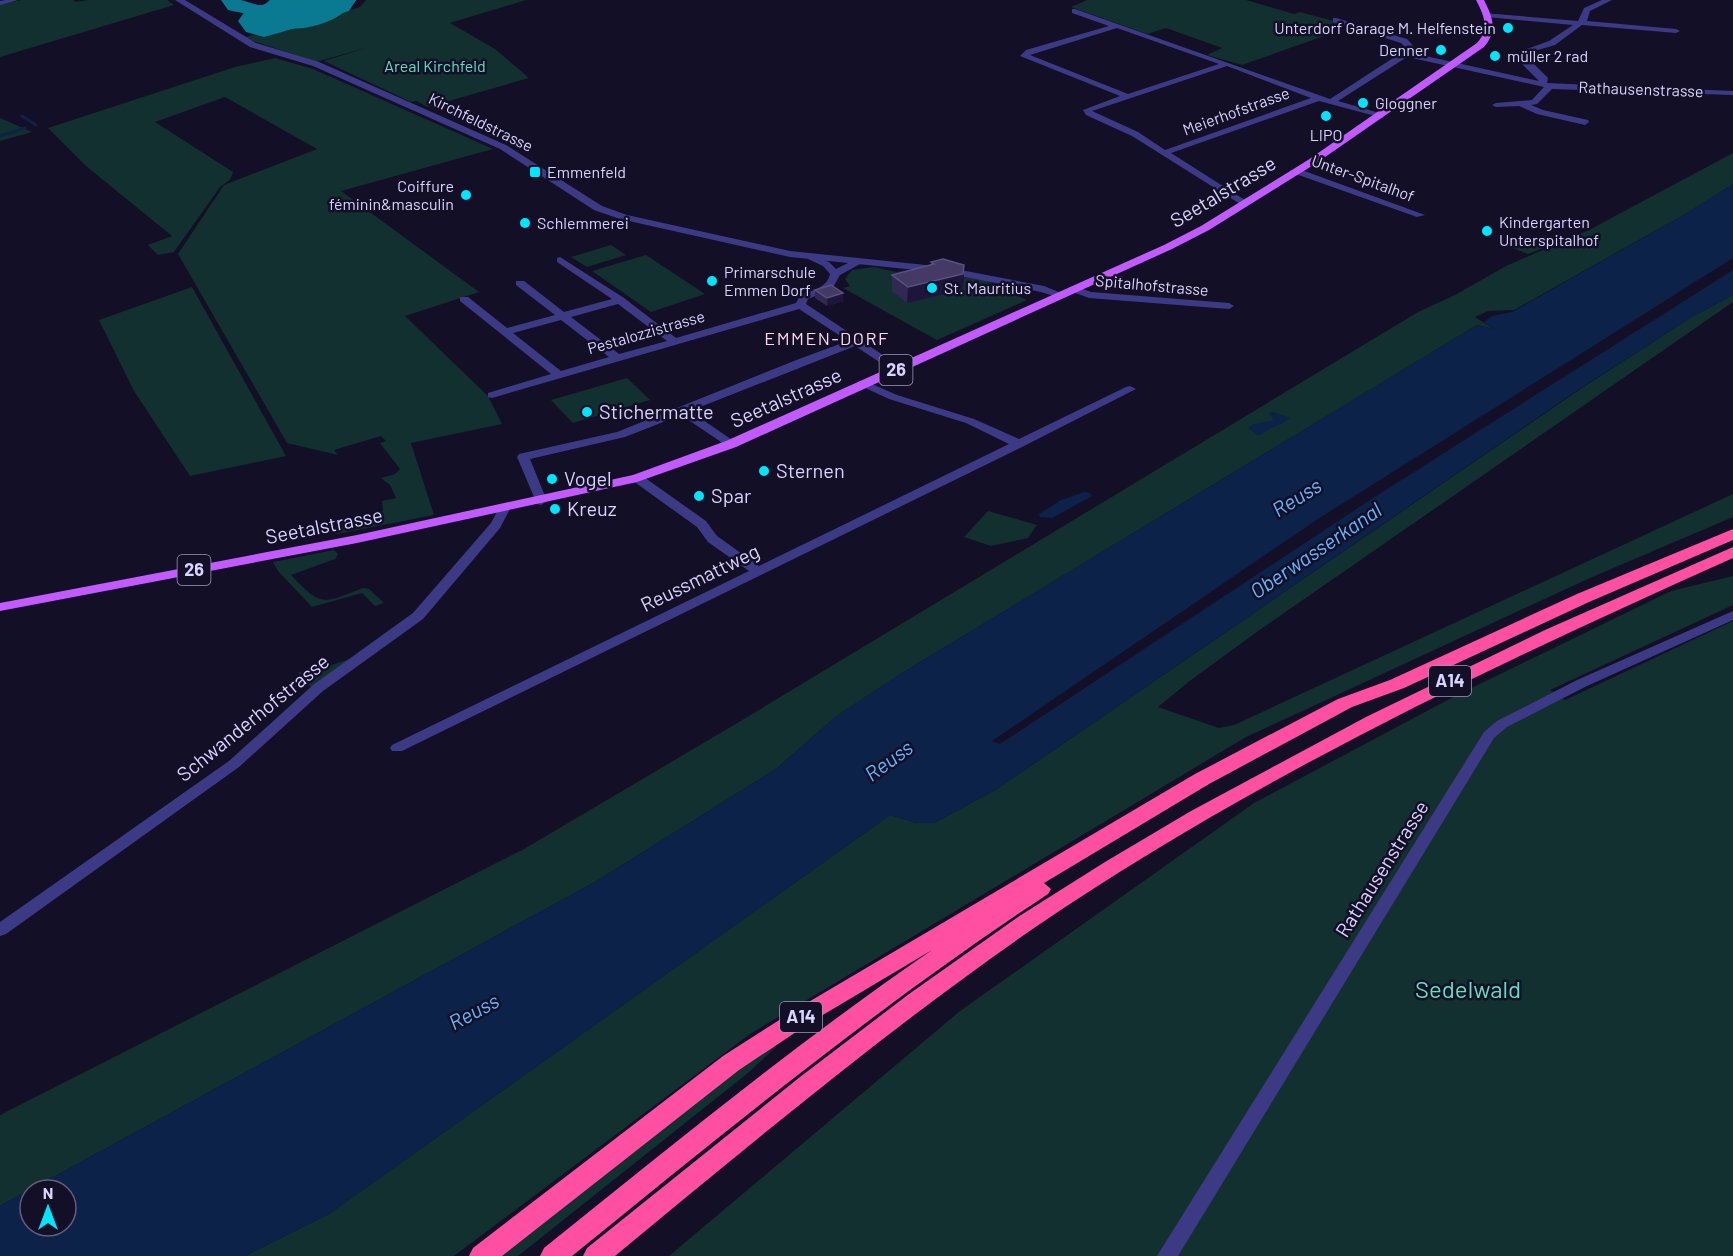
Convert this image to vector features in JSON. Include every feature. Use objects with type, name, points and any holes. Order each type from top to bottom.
[{"type":"highway","name":"A14","points":[[482,1256],[711,1077],[803,1016],[1202,779],[1345,703],[1397,684],[1573,602],[1733,534]]},
{"type":"highway","name":"A14","points":[[603,1252],[878,1028],[1029,921],[1177,827],[1277,770],[1447,682],[1733,552]]},
{"type":"highway","name":"A14","points":[[553,1256],[847,1023],[1030,895],[1212,784],[1372,700],[1397,684]]},
{"type":"main road","points":[[1480,0],[1487,15]]},
{"type":"main road","name":"Seetalstrasse","points":[[0,607],[334,544],[541,501],[636,478],[731,444],[1191,236],[1296,171],[1380,116],[1451,64],[1477,49],[1487,37],[1490,27],[1487,15]]},
{"type":"street","points":[[2,3],[14,0]]},
{"type":"street","name":"Kirchfeldstrasse","points":[[179,0],[253,45],[314,63],[503,147],[598,208],[669,229],[811,257],[962,273],[1044,289],[1060,295]]},
{"type":"street","points":[[1545,85],[1545,80],[1521,57],[1520,53],[1552,43],[1584,20],[1587,10],[1608,0]]},
{"type":"street","name":"Meierhofstrasse","points":[[1075,11],[1319,98],[1380,116]]},
{"type":"street","points":[[1487,15],[1676,31]]},
{"type":"street","points":[[1331,102],[1412,49],[1404,41],[1336,20]]},
{"type":"street","points":[[1117,26],[1029,52],[1024,56],[1126,96]]},
{"type":"street","points":[[1406,54],[1451,64]]},
{"type":"street","name":"Meierhofstrasse","points":[[1226,64],[1087,110],[1135,134],[1245,204]]},
{"type":"street","name":"Rathausenstrasse","points":[[1451,64],[1545,85],[1733,93]]},
{"type":"street","name":"Rathausenstrasse","points":[[1496,105],[1522,104],[1537,100],[1545,85]]},
{"type":"street","name":"Meierhofstrasse","points":[[1164,153],[1319,98]]},
{"type":"street","points":[[1522,104],[1540,112],[1585,122]]},
{"type":"street","name":"Unter-Spitalhof","points":[[1296,171],[1420,215]]},
{"type":"street","name":"Kirchfeldstrasse","points":[[811,257],[826,264],[835,273]]},
{"type":"street","points":[[560,260],[620,300],[675,342]]},
{"type":"street","points":[[857,262],[835,273],[832,285],[804,297],[800,304],[897,369]]},
{"type":"street","points":[[520,283],[617,358]]},
{"type":"street","name":"Spitalhofstrasse","points":[[1074,290],[1089,295],[1229,306]]},
{"type":"street","points":[[464,299],[559,375]]},
{"type":"street","points":[[506,332],[620,300]]},
{"type":"street","name":"Pestalozzistrasse","points":[[492,395],[800,304]]},
{"type":"street","points":[[541,501],[523,457],[613,437],[856,342]]},
{"type":"street","points":[[865,384],[893,397],[970,421],[1020,444]]},
{"type":"street","name":"Reussmattweg","points":[[397,748],[1130,389]]},
{"type":"street","points":[[681,410],[731,444]]},
{"type":"street","points":[[636,478],[702,524],[712,538],[758,571]]},
{"type":"street","name":"Schwanderhofstrasse","points":[[0,930],[234,764],[318,688],[418,616],[496,525],[504,509]]},
{"type":"street","name":"Rathausenstrasse","points":[[1167,1256],[1489,735],[1502,724],[1582,683],[1733,615]]},
{"type":"green space","points":[[22,0],[73,0],[76,2],[167,0],[174,5],[0,57],[0,4]]},
{"type":"green space","name":"Areal Kirchfeld","points":[[366,0],[526,0],[450,23],[495,49],[529,78],[428,107],[416,101],[411,102],[324,61],[369,47],[316,62],[244,38],[280,26],[305,25],[360,7]]},
{"type":"green space","points":[[1087,0],[1246,0],[1294,14],[1300,12],[1345,24],[1322,33],[1327,35],[1242,65],[1207,55],[1222,48],[1166,28],[1147,34],[1071,7]]},
{"type":"green space","points":[[275,58],[313,69],[493,149],[341,191],[479,292],[405,316],[488,396],[502,424],[411,443],[434,515],[337,534],[336,526],[379,513],[383,511],[382,501],[396,498],[390,485],[381,478],[395,474],[400,469],[380,443],[386,441],[381,436],[334,450],[338,455],[287,443],[178,254],[224,185],[317,149],[225,97],[155,122],[233,172],[230,180],[220,187],[174,252],[158,255],[148,245],[172,236],[86,166],[48,128],[235,67]]},
{"type":"green space","points":[[0,118],[32,132],[0,141]]},
{"type":"green space","points":[[1733,153],[1733,184],[1687,213],[1514,310],[1488,311],[1475,317],[1494,329],[1477,325],[902,673],[838,715],[777,768],[595,882],[51,1178],[18,1178],[18,1196],[0,1206],[0,1115],[524,849],[739,722],[1418,312],[1455,295],[1506,266],[1589,230]]},
{"type":"green space","points":[[1535,236],[1554,244],[1528,254],[1510,247]]},
{"type":"green space","points":[[611,245],[626,255],[587,267],[571,257]]},
{"type":"green space","points":[[646,255],[705,294],[651,312],[592,271]]},
{"type":"green space","points":[[874,267],[896,272],[907,270],[938,272],[987,281],[1027,300],[937,340],[843,288],[850,286],[845,279],[852,270]]},
{"type":"green space","points":[[192,287],[286,456],[190,476],[134,391],[99,320]]},
{"type":"green space","points":[[1733,295],[1733,302],[1261,629],[1158,707],[1219,728],[1234,725],[1733,494],[1733,517],[1590,578],[1246,737],[750,1034],[454,1256],[245,1256],[329,1214],[890,815],[917,823],[934,823],[997,789],[1579,390],[1690,318]]},
{"type":"green space","name":"Stichermatte","points":[[627,378],[650,400],[573,423],[551,400]]},
{"type":"green space","points":[[988,511],[1037,525],[1028,538],[991,546],[964,537]]},
{"type":"green space","points":[[334,550],[338,554],[335,559],[291,575],[309,593],[323,600],[363,588],[369,589],[384,603],[375,606],[362,593],[312,607],[278,571],[273,562]]},
{"type":"green space","name":"Sedelwald","points":[[1733,576],[1733,605],[1550,690],[1565,700],[1733,621],[1733,1256],[669,1256],[960,1011],[1254,803],[1457,695],[1671,591]]},
{"type":"green space","points":[[359,656],[312,687],[308,686],[298,672],[313,671]]},
{"type":"green space","points":[[774,1046],[776,1047],[748,1073],[518,1256],[497,1256],[732,1072]]},
{"type":"water","points":[[1733,184],[1733,258],[1321,517],[992,741],[1000,744],[1373,498],[1733,270],[1733,295],[1690,318],[1578,390],[997,789],[934,823],[917,823],[890,815],[329,1214],[245,1256],[0,1256],[0,1206],[18,1196],[18,1238],[78,1238],[78,1178],[51,1178],[595,882],[777,768],[838,715],[902,673],[1477,325],[1494,329],[1484,322],[1492,316],[1512,312],[1687,213]]},
{"type":"water","points":[[1273,412],[1290,418],[1261,435],[1257,435],[1248,428],[1251,425],[1274,420],[1269,413]]},
{"type":"water","points":[[1084,492],[1092,496],[1052,518],[1040,517],[1039,514],[1061,500]]},
{"type":"building","points":[[943,259],[964,265],[963,274],[908,287],[892,275],[934,264],[931,262]]},
{"type":"building","points":[[831,285],[843,293],[827,298],[815,290]]},
{"type":"waterway","points":[[22,116],[36,125]]},
{"type":"waterway","points":[[0,136],[25,128]]},
{"type":"taxiway","points":[[231,0],[235,6],[269,11]]},
{"type":"taxiway","points":[[269,11],[277,4],[292,0]]},
{"type":"taxiway","points":[[269,11],[267,16],[275,21],[297,22],[320,17],[331,12],[346,0]]},
{"type":"taxiway","points":[[269,11],[291,10]]},
{"type":"runway","points":[[264,21],[331,0]]},
{"type":"place","name":"Unterdorf Garage M. Helfenstein","points":[[1508,28]]},
{"type":"place","name":"Denner","points":[[1441,50]]},
{"type":"place","name":"müller 2 rad","points":[[1495,56]]},
{"type":"place","name":"Gloggner","points":[[1363,103]]},
{"type":"place","name":"LIPO","points":[[1326,116]]},
{"type":"place","name":"Emmenfeld","points":[[535,172]]},
{"type":"place","name":"Coiffure féminin&masculin","points":[[466,195]]},
{"type":"place","name":"Schlemmerei","points":[[525,223]]},
{"type":"place","name":"Kindergarten Unterspitalhof","points":[[1487,231]]},
{"type":"place","name":"Primarschule Emmen Dorf","points":[[712,281]]},
{"type":"place","name":"St. Mauritius","points":[[932,288]]},
{"type":"place","name":"Stichermatte","points":[[587,412]]},
{"type":"place","name":"Sternen","points":[[764,471]]},
{"type":"place","name":"Vogel","points":[[552,479]]},
{"type":"place","name":"Spar","points":[[699,496]]},
{"type":"place","name":"Kreuz","points":[[555,509]]},
{"type":"district","name":"EMMEN-DORF","points":[[827,339]]},
{"type":"water label","name":"Reuss","points":[[1297,498]]},
{"type":"water label","name":"Oberwasserkanal","points":[[1316,551]]},
{"type":"water label","name":"Reuss","points":[[889,761]]},
{"type":"water label","name":"Reuss","points":[[474,1012]]}]
